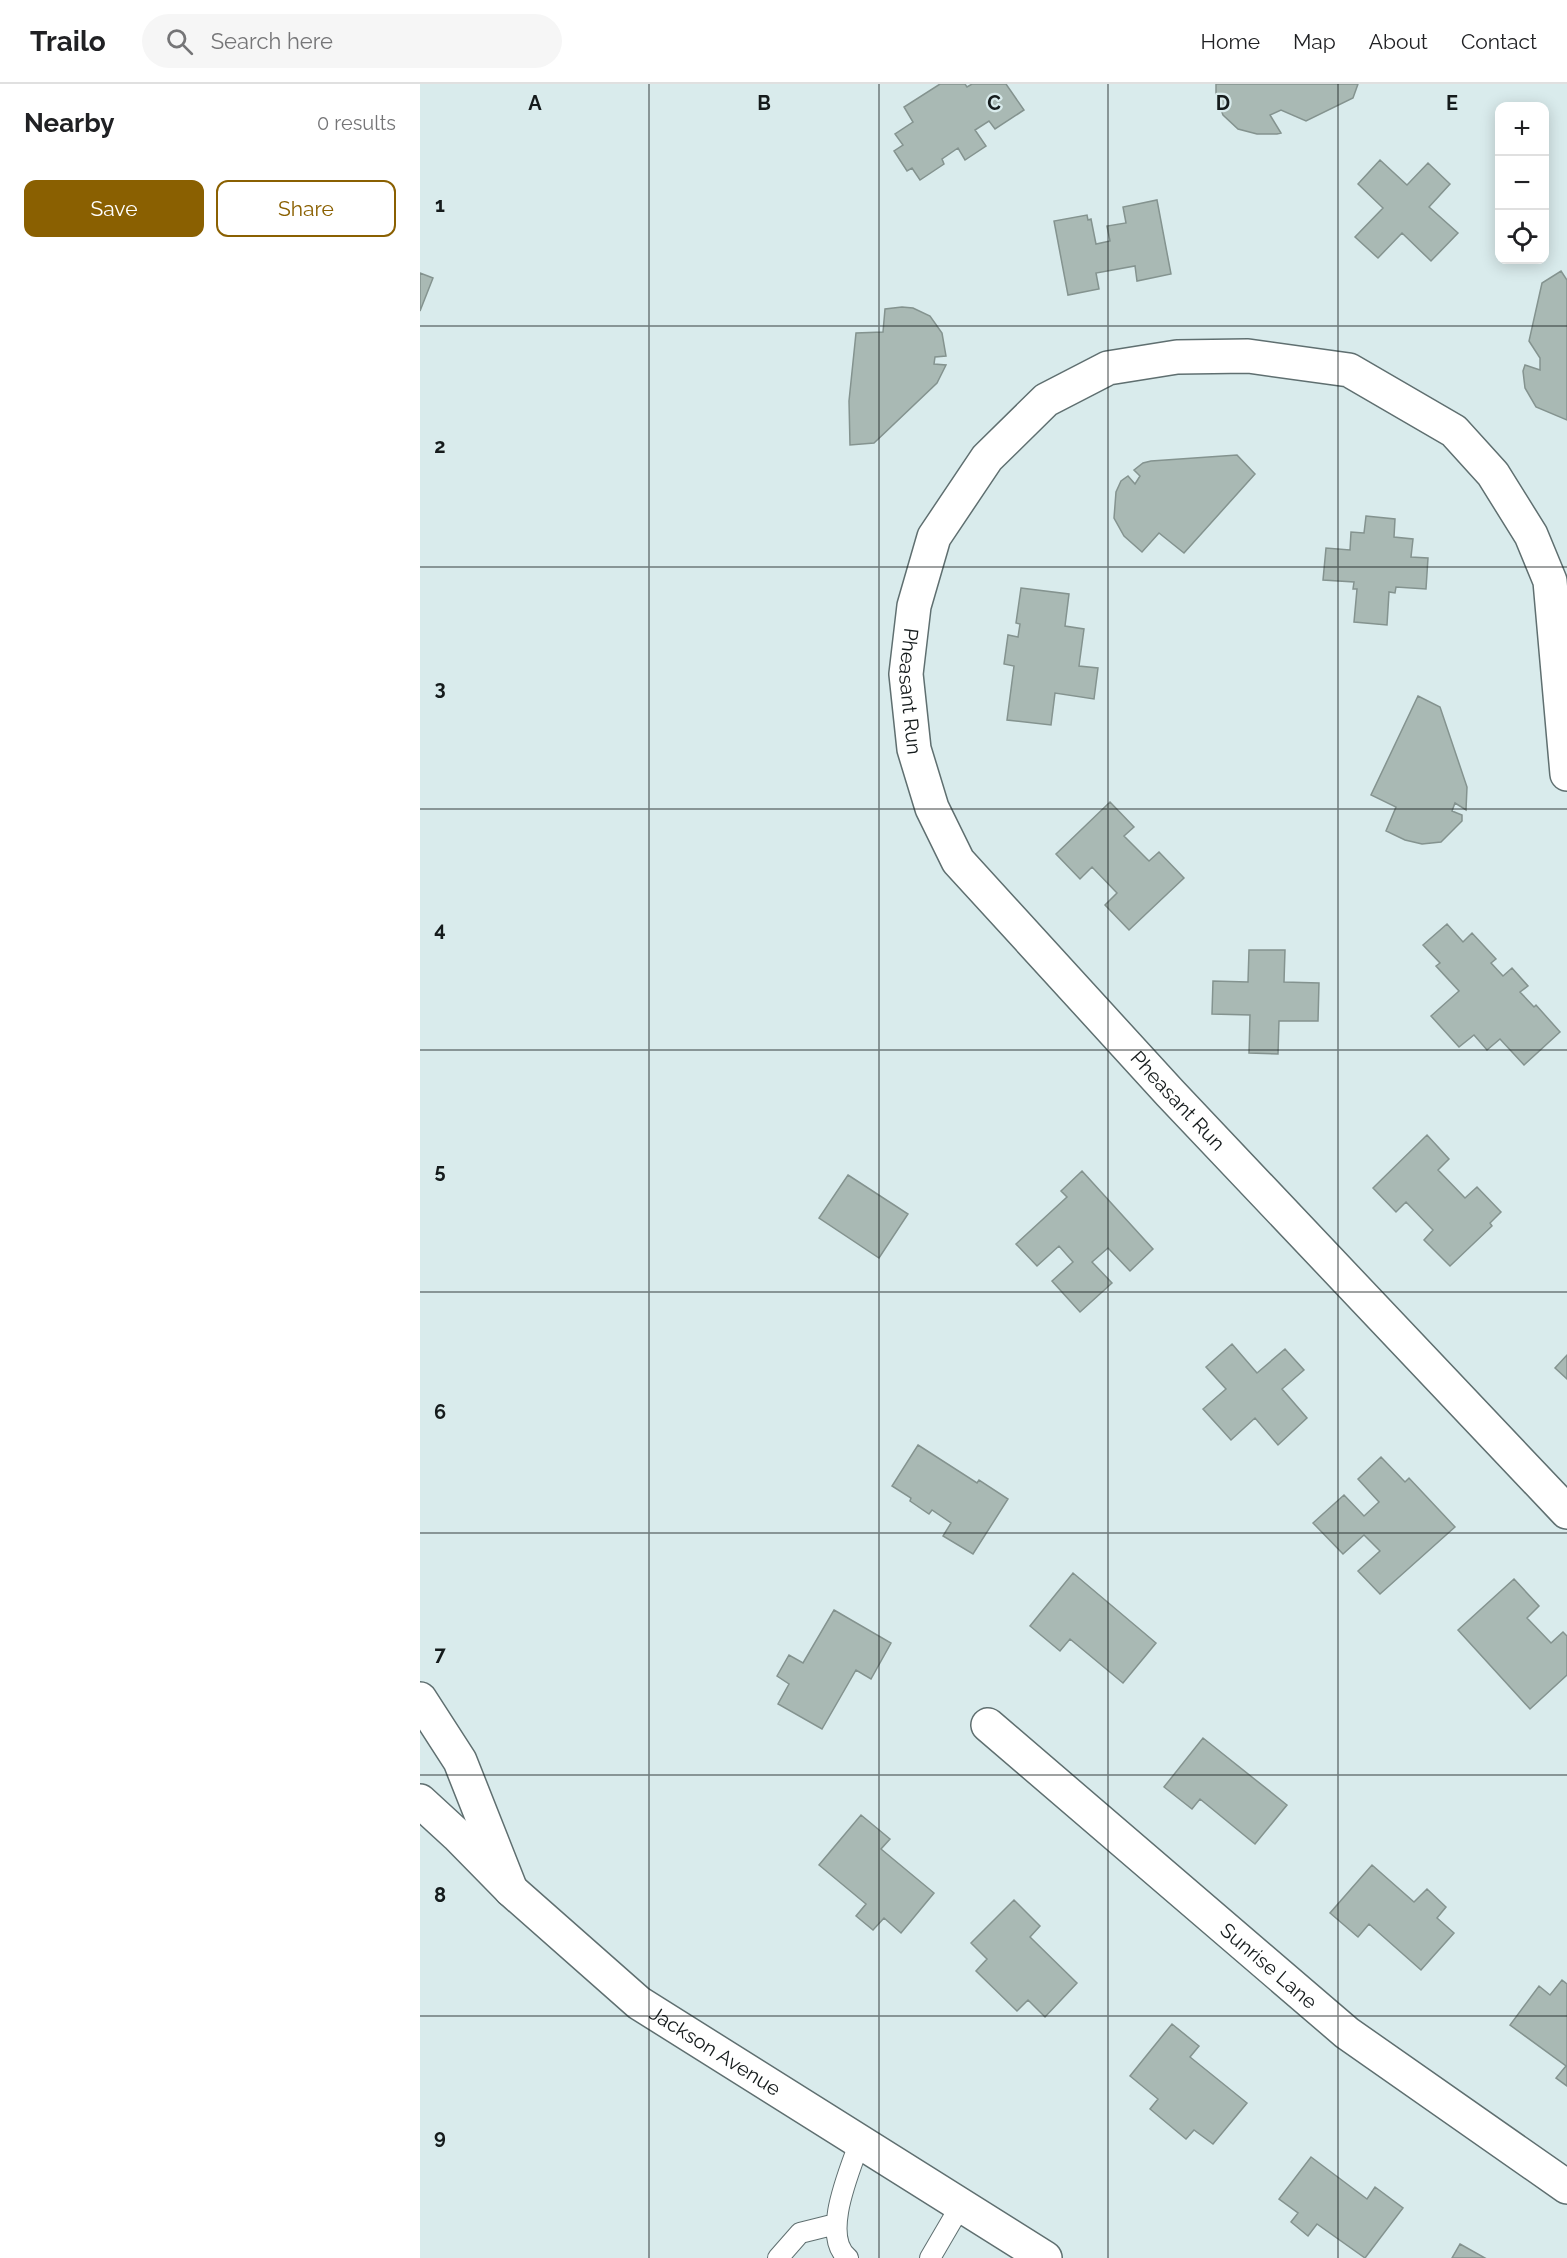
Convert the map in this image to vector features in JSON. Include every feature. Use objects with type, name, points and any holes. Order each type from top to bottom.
[{"type":"street","name":"Pheasant Run","points":[[1567,774],[1550,581],[1531,535],[1493,474],[1454,431],[1349,370],[1248,356],[1177,357],[1108,368],[1046,400],[1037,408],[987,458],[934,537],[914,606],[906,674],[914,749],[932,808],[957,861],[1170,1093],[1567,1512]]},
{"type":"street","points":[[420,1699],[460,1761],[511,1890]]},
{"type":"street","name":"Sunrise Lane","points":[[988,1725],[1347,2033],[1567,2187]]},
{"type":"street","name":"Jackson Avenue","points":[[420,1802],[457,1835],[511,1890],[639,2003],[1045,2258]]},
{"type":"lane","points":[[848,2258],[844,2256],[837,2238],[837,2211],[860,2141]]},
{"type":"lane","points":[[930,2258],[961,2205]]},
{"type":"lane","points":[[778,2258],[800,2233],[836,2224]]},
{"type":"building","points":[[940,84],[965,84],[967,87],[972,84],[1006,84],[1024,110],[995,129],[989,121],[975,130],[986,146],[965,160],[958,148],[942,159],[944,164],[920,180],[912,168],[907,171],[894,151],[903,145],[895,134],[913,122],[904,107]]},
{"type":"building","points":[[1216,84],[1358,84],[1353,98],[1306,121],[1281,110],[1270,115],[1281,133],[1257,134],[1238,129],[1223,115],[1216,96]]},
{"type":"building","points":[[1380,160],[1407,185],[1428,163],[1450,184],[1429,207],[1458,233],[1431,261],[1402,233],[1378,258],[1355,237],[1383,208],[1358,184]]},
{"type":"building","points":[[1157,200],[1171,274],[1137,281],[1135,266],[1096,273],[1099,289],[1068,295],[1054,221],[1087,215],[1088,220],[1091,219],[1096,244],[1110,241],[1107,226],[1126,223],[1123,207]]},
{"type":"building","points":[[1561,271],[1567,280],[1567,420],[1536,407],[1525,388],[1523,371],[1525,365],[1540,370],[1540,358],[1529,341],[1542,283]]},
{"type":"building","points":[[420,273],[433,278],[420,311]]},
{"type":"building","points":[[913,308],[930,316],[942,333],[946,356],[935,357],[934,364],[946,365],[937,383],[874,443],[850,445],[849,401],[856,333],[883,332],[885,309]]},
{"type":"building","points":[[1237,455],[1255,474],[1184,553],[1159,533],[1142,552],[1124,536],[1114,518],[1116,492],[1121,481],[1128,476],[1135,484],[1140,476],[1134,470],[1143,463]]},
{"type":"building","points":[[1366,516],[1395,519],[1394,537],[1413,539],[1411,557],[1428,558],[1426,589],[1396,587],[1395,593],[1389,592],[1387,625],[1354,622],[1357,589],[1353,589],[1354,582],[1323,580],[1326,548],[1350,550],[1351,532],[1364,533]]},
{"type":"building","points":[[1021,588],[1069,594],[1065,626],[1084,629],[1079,666],[1098,668],[1094,699],[1055,693],[1051,725],[1007,720],[1014,666],[1004,664],[1008,635],[1018,637],[1020,624],[1016,623]]},
{"type":"building","points":[[1418,696],[1440,707],[1467,787],[1466,810],[1455,803],[1452,811],[1462,815],[1462,821],[1441,842],[1422,844],[1405,840],[1386,831],[1396,807],[1371,795]]},
{"type":"building","points":[[1110,802],[1134,827],[1124,836],[1149,861],[1159,852],[1184,878],[1129,930],[1105,905],[1117,893],[1092,867],[1080,879],[1056,854]]},
{"type":"building","points":[[1447,924],[1463,942],[1472,933],[1496,959],[1491,963],[1503,976],[1512,968],[1528,986],[1520,992],[1534,1007],[1536,1005],[1560,1032],[1524,1065],[1500,1039],[1487,1050],[1474,1035],[1459,1047],[1431,1016],[1459,991],[1436,966],[1440,963],[1423,945]]},
{"type":"building","points":[[1249,950],[1285,950],[1284,982],[1319,983],[1318,1021],[1279,1021],[1278,1054],[1249,1053],[1250,1015],[1212,1014],[1213,981],[1248,982]]},
{"type":"building","points":[[1427,1135],[1449,1159],[1438,1170],[1465,1198],[1477,1187],[1501,1212],[1490,1223],[1492,1226],[1450,1266],[1424,1240],[1433,1230],[1406,1202],[1396,1212],[1373,1188]]},
{"type":"building","points":[[1082,1171],[1153,1249],[1130,1271],[1108,1248],[1092,1262],[1112,1283],[1080,1312],[1052,1281],[1073,1262],[1059,1246],[1037,1266],[1016,1244],[1067,1197],[1061,1191]]},
{"type":"building","points":[[848,1175],[908,1214],[879,1258],[819,1218]]},
{"type":"building","points":[[1232,1344],[1257,1373],[1285,1349],[1304,1370],[1282,1389],[1307,1418],[1278,1445],[1255,1418],[1231,1440],[1203,1409],[1226,1389],[1206,1367]]},
{"type":"building","points":[[1567,1355],[1567,1379],[1555,1368]]},
{"type":"building","points":[[918,1445],[977,1483],[979,1480],[1008,1499],[973,1554],[943,1536],[951,1523],[932,1510],[929,1514],[910,1501],[911,1498],[892,1486]]},
{"type":"building","points":[[1381,1457],[1405,1482],[1409,1478],[1455,1527],[1380,1594],[1358,1571],[1380,1551],[1364,1535],[1343,1554],[1313,1523],[1344,1495],[1364,1516],[1379,1502],[1358,1479]]},
{"type":"building","points":[[1073,1573],[1156,1643],[1123,1683],[1070,1639],[1060,1651],[1030,1626]]},
{"type":"building","points":[[1514,1579],[1539,1606],[1527,1618],[1551,1643],[1563,1632],[1567,1636],[1567,1675],[1530,1709],[1458,1630]]},
{"type":"building","points":[[834,1610],[891,1643],[871,1679],[856,1670],[822,1729],[778,1704],[789,1684],[777,1676],[789,1655],[803,1663]]},
{"type":"building","points":[[1203,1738],[1287,1805],[1255,1844],[1200,1799],[1192,1809],[1164,1787]]},
{"type":"building","points":[[861,1815],[890,1839],[881,1849],[934,1893],[901,1933],[884,1918],[873,1930],[856,1916],[866,1904],[819,1865]]},
{"type":"building","points":[[1372,1865],[1414,1902],[1427,1889],[1446,1907],[1437,1918],[1454,1933],[1421,1970],[1369,1924],[1358,1937],[1330,1913]]},
{"type":"building","points":[[1014,1900],[1040,1926],[1030,1937],[1077,1983],[1045,2017],[1028,2000],[1017,2011],[976,1971],[987,1959],[971,1943]]},
{"type":"building","points":[[1562,1980],[1567,1984],[1567,2086],[1556,2078],[1566,2066],[1510,2025],[1539,1986],[1550,1995]]},
{"type":"building","points":[[1172,2024],[1199,2046],[1190,2057],[1247,2103],[1213,2144],[1194,2130],[1186,2139],[1150,2109],[1158,2099],[1130,2076]]},
{"type":"building","points":[[1311,2157],[1367,2199],[1375,2187],[1403,2208],[1365,2258],[1317,2224],[1308,2236],[1291,2222],[1298,2213],[1279,2199]]},
{"type":"building","points":[[1460,2244],[1485,2258],[1452,2258]]}]
